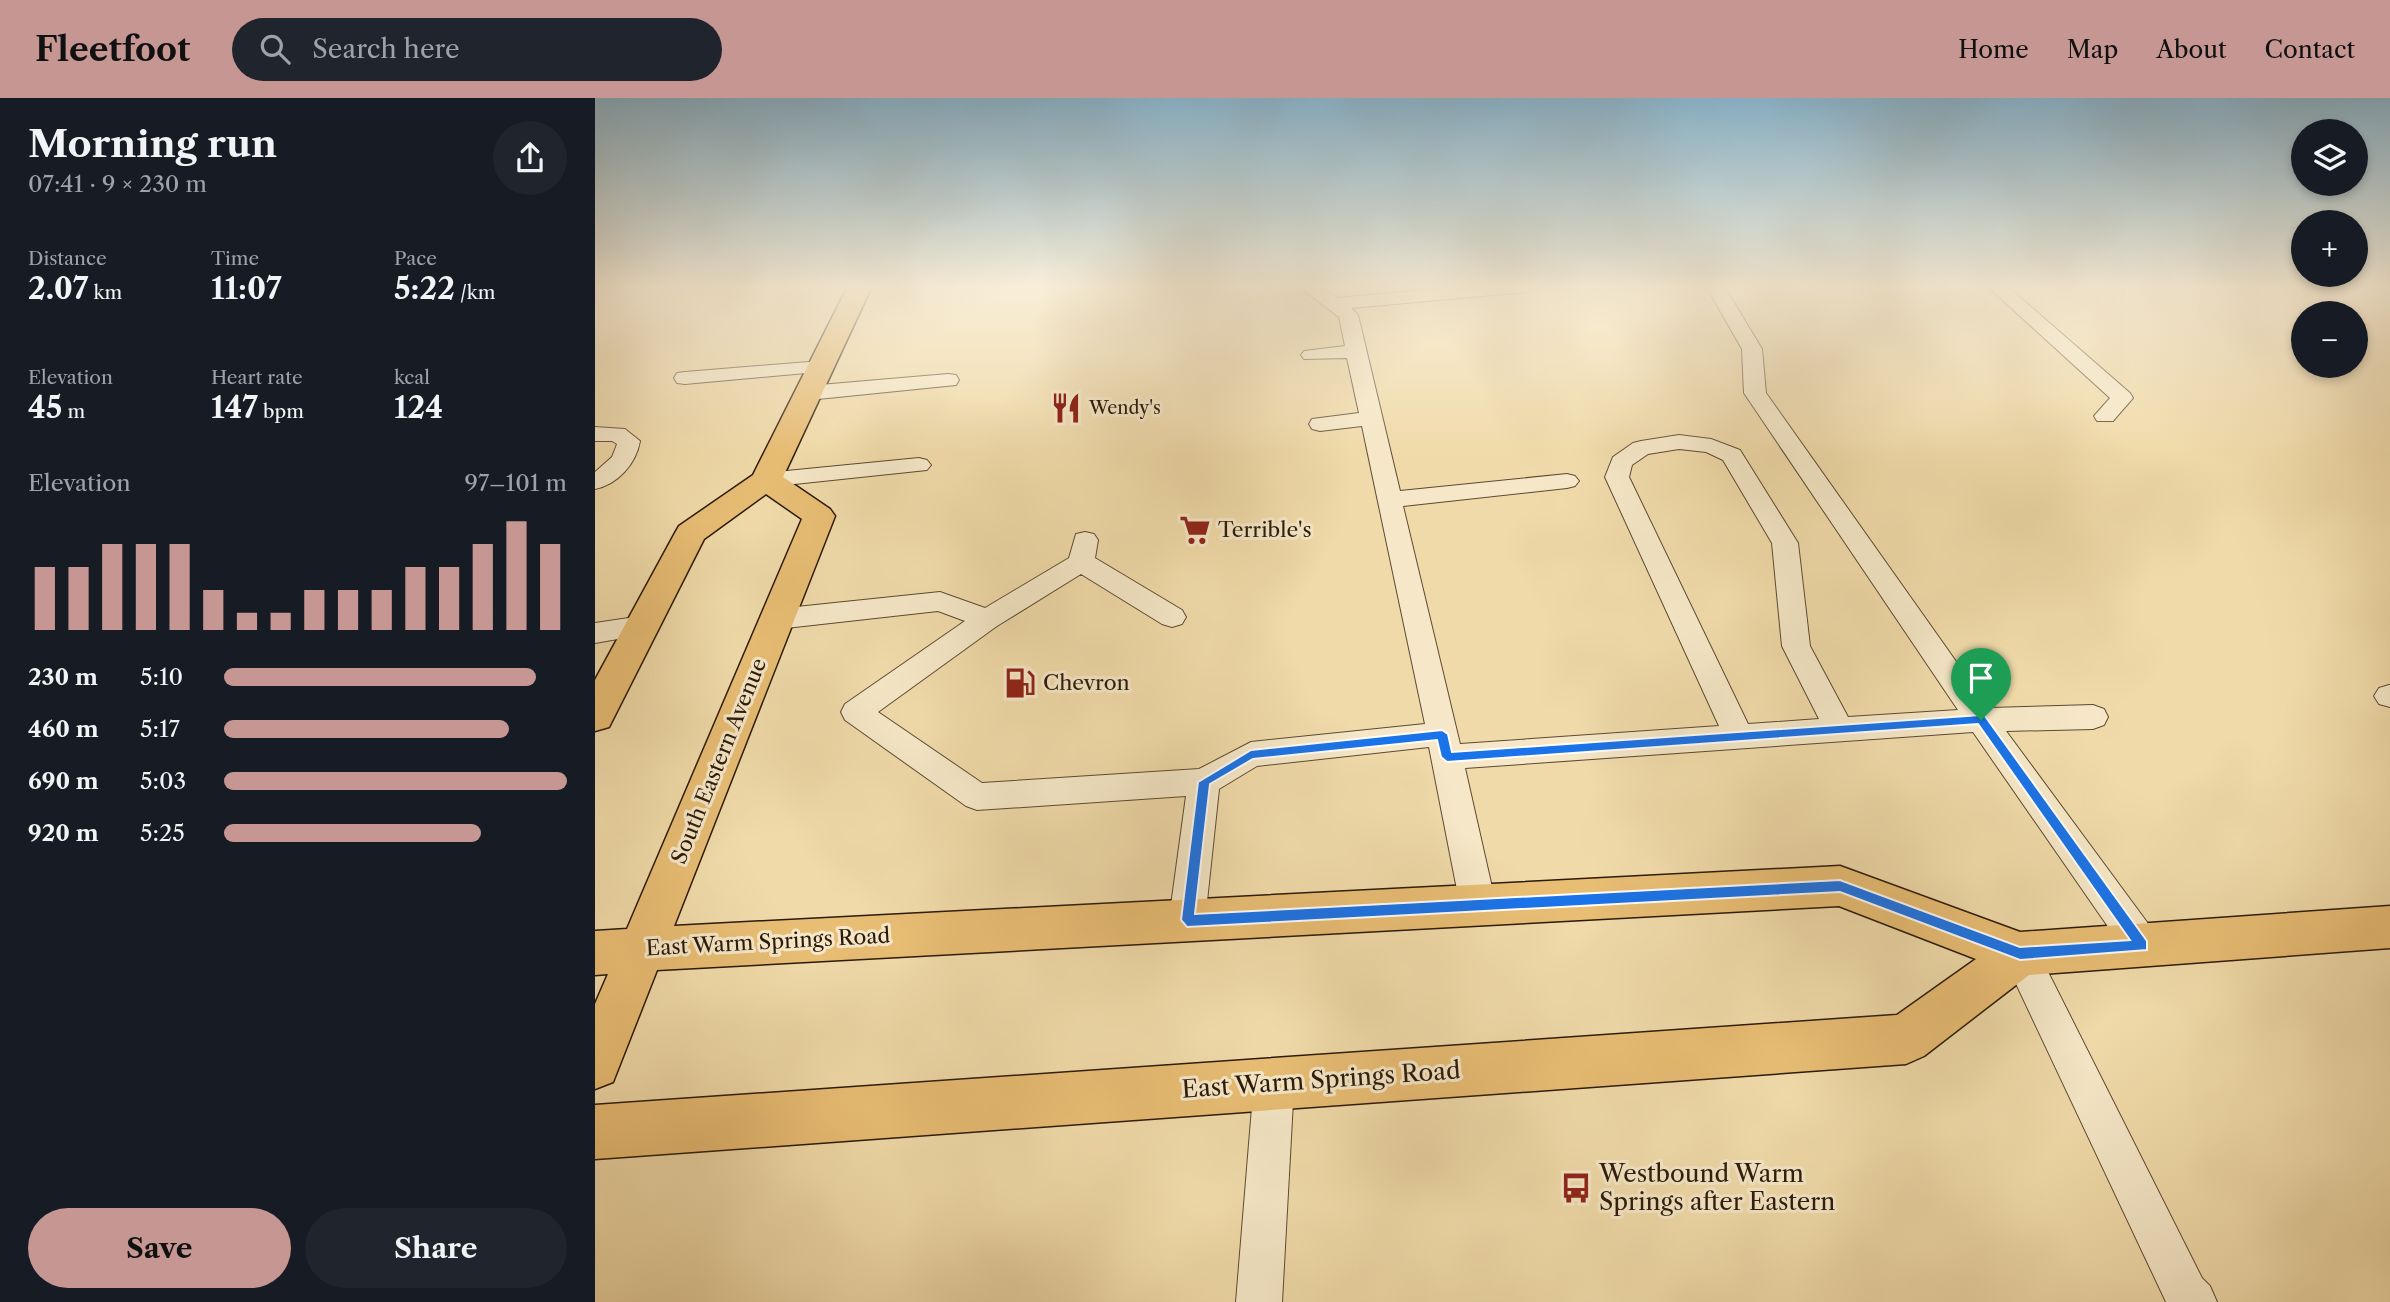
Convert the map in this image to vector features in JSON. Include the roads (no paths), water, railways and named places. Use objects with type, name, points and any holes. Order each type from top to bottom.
[{"type":"main road","points":[[595,716],[691,533],[766,480],[833,342]]},
{"type":"main road","name":"South Eastern Avenue","points":[[595,1065],[819,516],[766,480]]},
{"type":"main road","name":"East Warm Springs Road","points":[[595,953],[1840,886],[2020,954],[2390,928]]},
{"type":"main road","name":"East Warm Springs Road","points":[[595,1132],[1906,1039],[2020,954]]},
{"type":"lane","points":[[1354,342],[1478,905]]},
{"type":"lane","points":[[1748,342],[1752,349],[1755,393],[1981,720],[2142,945]]},
{"type":"lane","points":[[2059,342],[2122,398],[2105,416]]},
{"type":"lane","points":[[1311,355],[1356,351]]},
{"type":"lane","points":[[685,378],[821,366]]},
{"type":"lane","points":[[808,393],[948,380]]},
{"type":"lane","points":[[1320,424],[1370,418]]},
{"type":"lane","points":[[595,434],[617,434],[629,441],[627,454],[609,474],[595,482]]},
{"type":"lane","points":[[1739,737],[1617,477],[1621,462],[1640,448],[1679,442],[1711,446],[1732,455],[1785,543],[1796,646],[1839,729]]},
{"type":"lane","points":[[766,480],[919,466]]},
{"type":"lane","points":[[1389,500],[1567,481]]},
{"type":"lane","points":[[1172,617],[1083,551],[856,712],[977,797],[1204,782],[1251,754],[1739,737],[1981,720],[2093,717]]},
{"type":"lane","points":[[777,620],[940,601],[987,619]]},
{"type":"lane","points":[[595,633],[642,626]]},
{"type":"lane","points":[[1187,920],[1204,782]]},
{"type":"lane","points":[[2020,954],[2186,1294],[2194,1302]]},
{"type":"lane","points":[[1259,1302],[1274,1083]]},
{"type":"place","name":"Wendy's","points":[[1066,408]]},
{"type":"place","name":"Terrible's","points":[[1195,530]]},
{"type":"place","name":"Chevron","points":[[1020,683]]},
{"type":"place","name":"Westbound Warm Springs after Eastern","points":[[1576,1188]]}]
